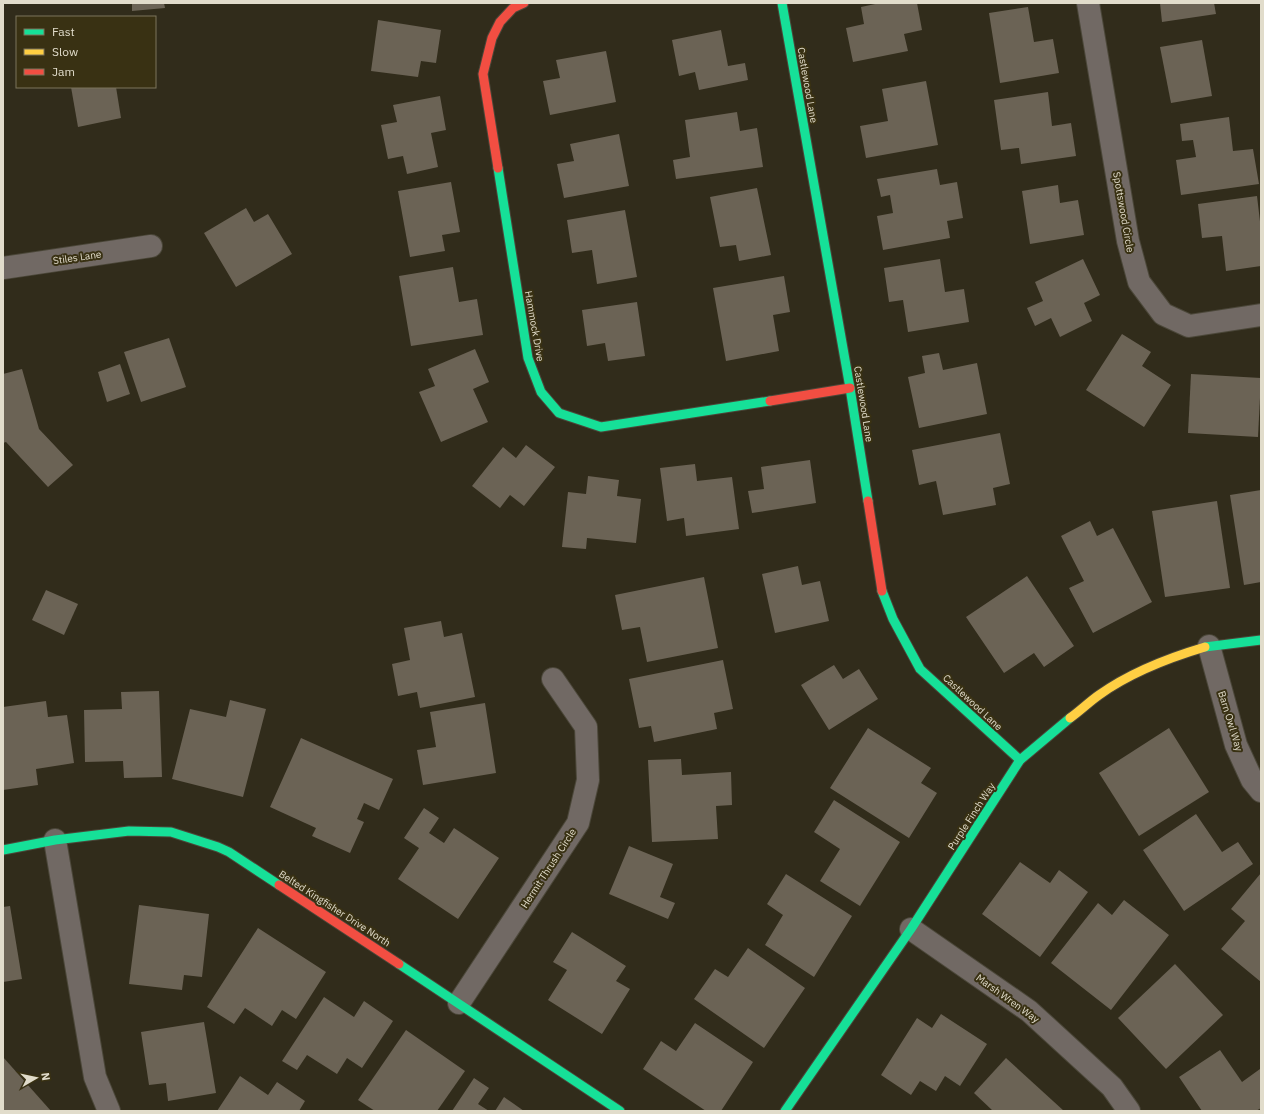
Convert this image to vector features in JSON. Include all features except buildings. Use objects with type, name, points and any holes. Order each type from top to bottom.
[{"type":"street","name":"Hammock Drive","points":[[524,3],[512,9],[503,19],[490,42],[483,74],[528,358],[541,392],[559,414],[601,427],[850,388]]},
{"type":"street","name":"Castlewood Lane","points":[[782,3],[850,388],[882,593],[893,619],[920,669],[1020,760]]},
{"type":"street","name":"Spottswood Circle","points":[[1088,3],[1128,241],[1139,282],[1163,314],[1189,326],[1261,315]]},
{"type":"street","name":"Stiles Lane","points":[[3,268],[151,246]]},
{"type":"street","name":"Purple Finch Way","points":[[785,1111],[911,929],[1020,760],[1099,695],[1136,673],[1174,656],[1209,646],[1261,640]]},
{"type":"street","name":"Barn Owl Way","points":[[1209,646],[1236,745],[1252,780],[1261,791]]},
{"type":"street","name":"Hermit Thrush Circle","points":[[459,1003],[578,823],[588,780],[586,727],[552,678]]},
{"type":"street","name":"Belted Kingfisher Drive North","points":[[3,850],[55,840],[129,831],[171,832],[218,847],[229,852],[459,1003],[620,1111]]},
{"type":"street","points":[[55,840],[95,1077],[109,1111]]},
{"type":"street","name":"Marsh Wren Way","points":[[911,929],[1029,1011],[1112,1087],[1129,1111]]},
{"type":"traffic: fast","points":[[782,3],[850,388],[868,501]]},
{"type":"traffic: fast","points":[[498,168],[528,358],[541,392],[559,413],[601,427],[770,401]]},
{"type":"traffic: fast","points":[[882,591],[893,619],[920,669],[1020,760]]},
{"type":"traffic: fast","points":[[1205,647],[1261,640]]},
{"type":"traffic: fast","points":[[785,1111],[911,929],[1020,760],[1070,718]]},
{"type":"traffic: fast","points":[[3,850],[55,840],[129,831],[171,832],[229,852],[279,885]]},
{"type":"traffic: fast","points":[[399,964],[620,1111]]},
{"type":"traffic: slow","points":[[1070,718],[1099,695],[1124,679],[1150,666],[1205,647]]},
{"type":"traffic: jam","points":[[498,168],[483,74],[492,38],[500,22],[513,8],[524,3]]},
{"type":"traffic: jam","points":[[770,401],[850,388]]},
{"type":"traffic: jam","points":[[868,501],[882,591]]},
{"type":"traffic: jam","points":[[279,885],[399,964]]}]
